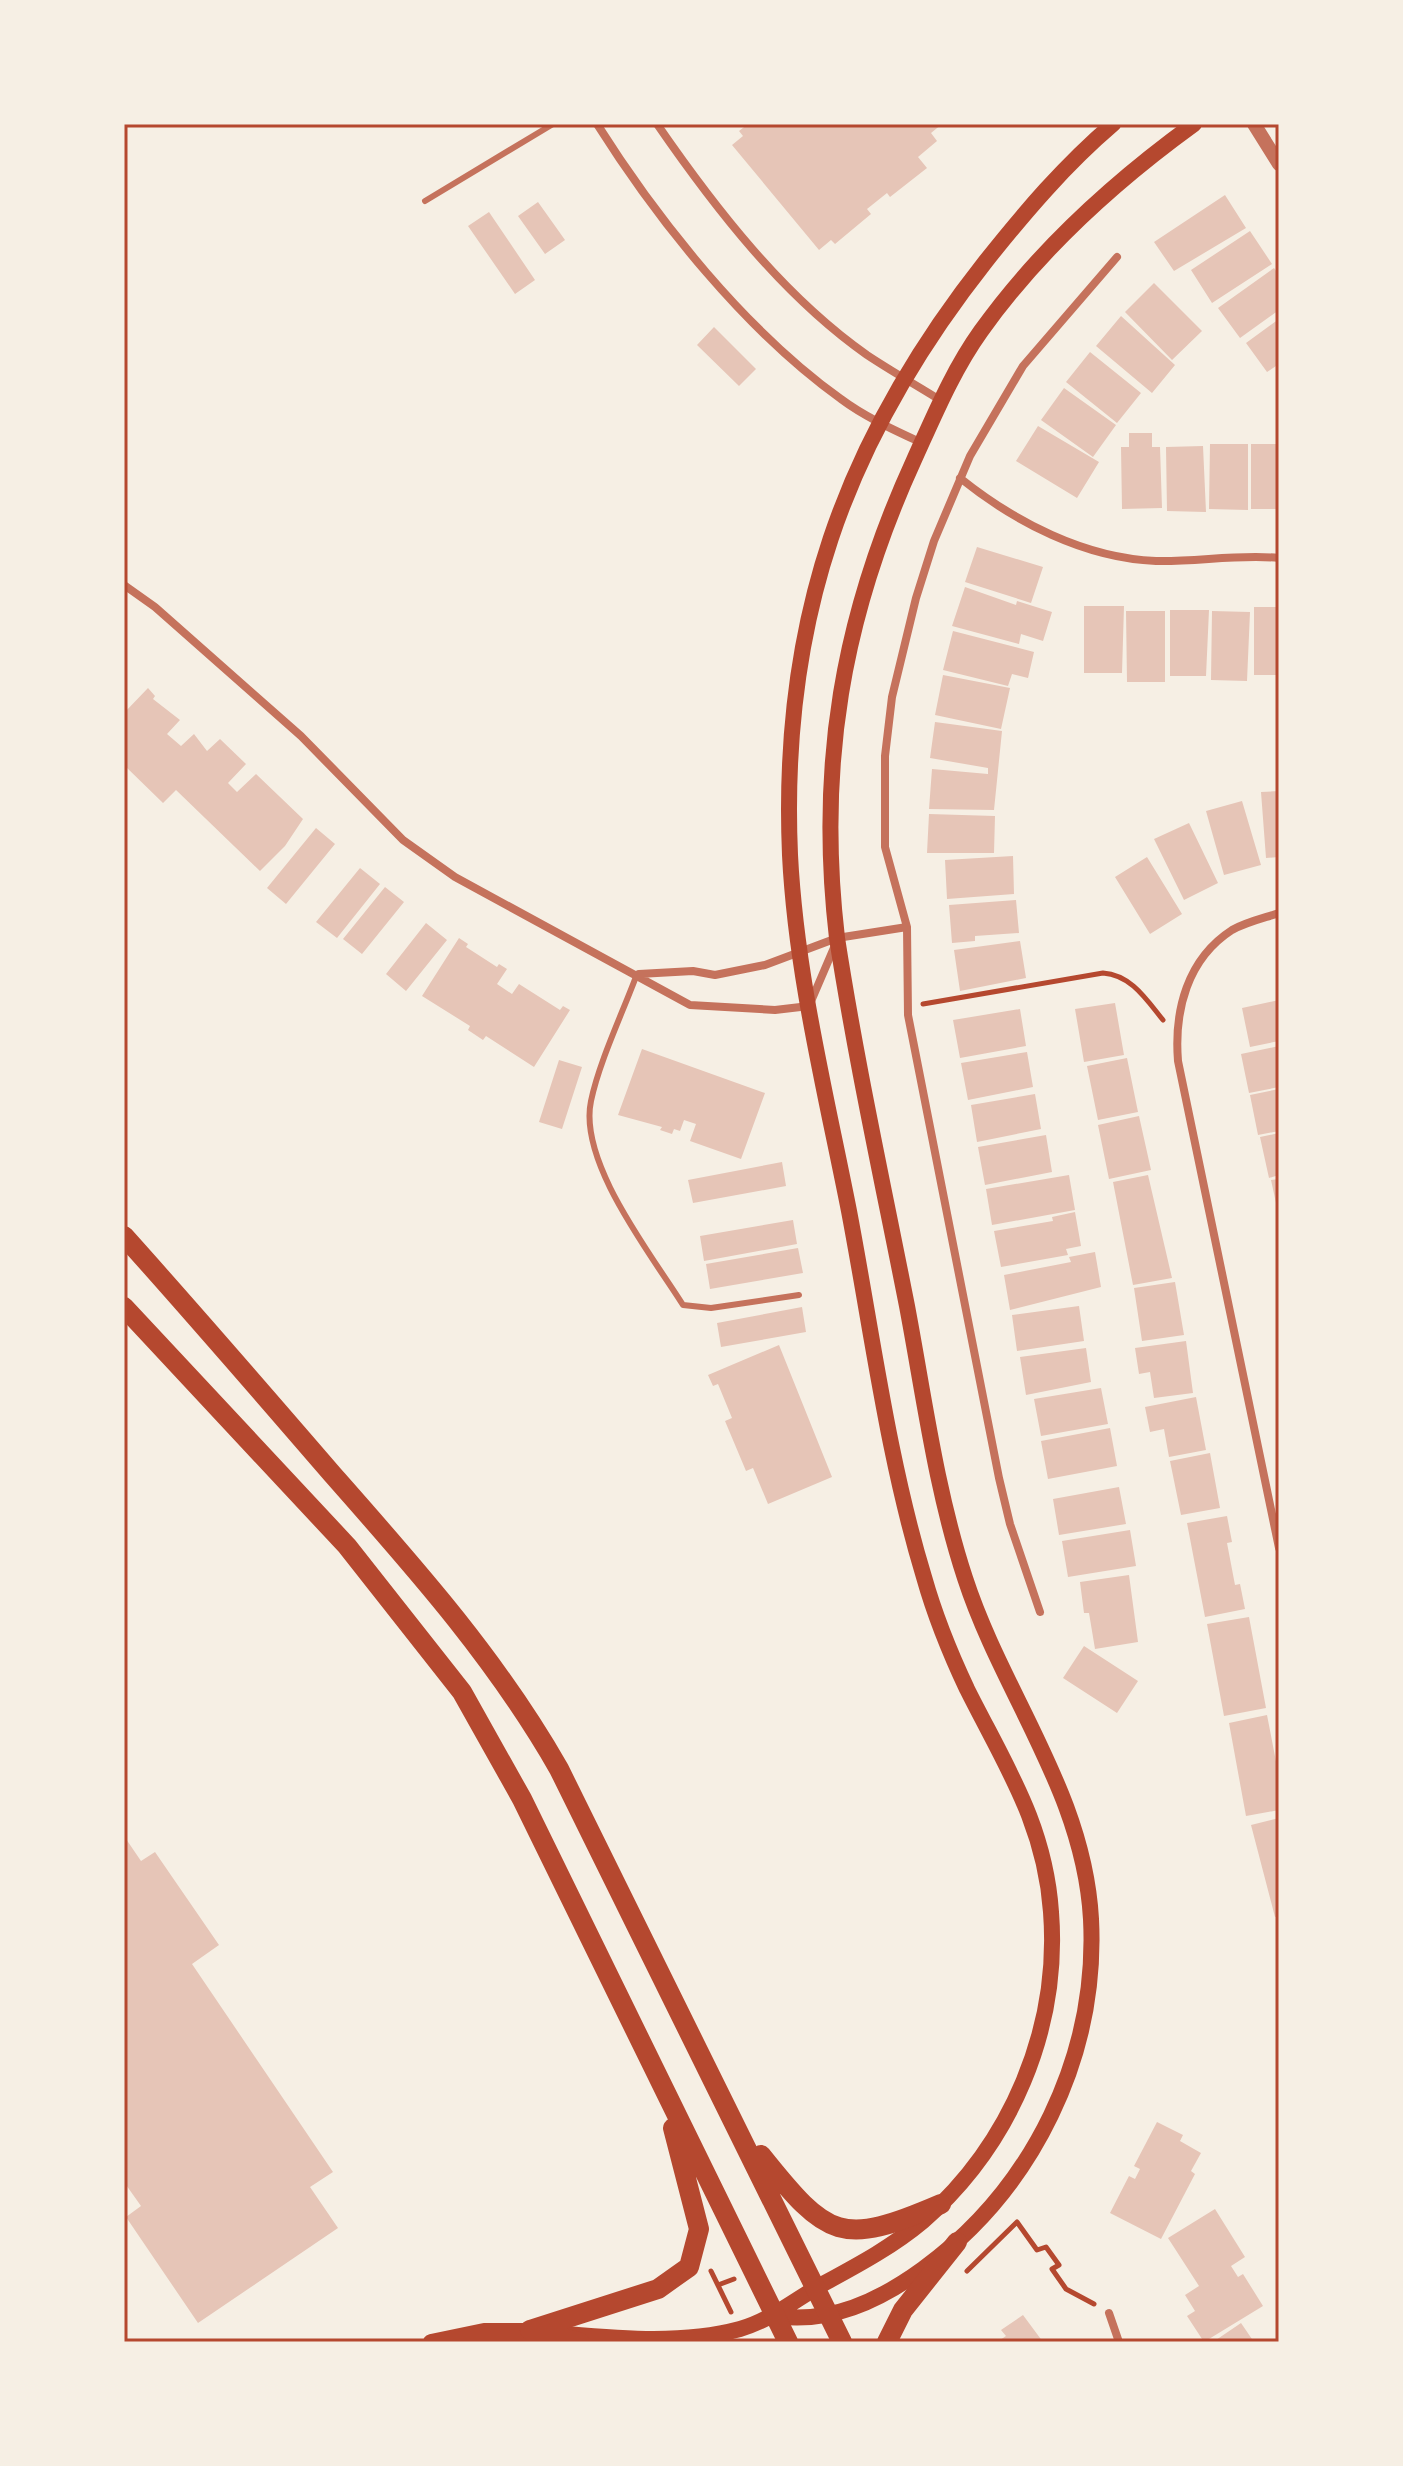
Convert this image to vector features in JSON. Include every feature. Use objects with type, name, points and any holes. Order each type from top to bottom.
[{"type":"main road","points":[[431,2342],[484,2331],[530,2330],[663,2339],[739,2329],[775,2316],[893,2243],[941,2204],[996,2138],[1034,2056],[1051,1968],[1051,1908],[1032,1818],[954,1660],[915,1547],[809,1006],[800,951],[790,822],[794,732],[804,641],[833,525],[855,468],[905,378],[961,294],[1035,200],[1113,124]]},
{"type":"main road","points":[[887,2342],[903,2310],[1018,2173],[1061,2094],[1086,2005],[1091,1915],[1083,1856],[1066,1797],[985,1634],[948,1520],[837,938],[829,815],[839,693],[870,576],[922,443],[941,401],[980,332],[1038,262],[1126,176],[1194,124]]},
{"type":"main road","points":[[124,1236],[428,1583],[497,1668],[559,1769],[842,2342]]},
{"type":"main road","points":[[124,1307],[347,1546],[446,1669],[478,1718],[522,1799],[788,2342]]},
{"type":"main road","points":[[530,2330],[658,2289],[689,2267],[699,2229],[662,2085]]},
{"type":"main road","points":[[736,2124],[802,2205],[836,2227],[871,2231],[941,2204]]},
{"type":"main road","points":[[775,2316],[811,2319],[885,2294],[957,2242]]},
{"type":"main road","points":[[530,2330],[579,2342]]},
{"type":"street","points":[[597,124],[656,208],[739,306],[821,383],[879,421],[922,443]]},
{"type":"street","points":[[657,124],[721,210],[773,268],[853,344],[941,401]]},
{"type":"street","points":[[1254,124],[1279,164]]},
{"type":"street","points":[[1040,1612],[1010,1524],[996,1464],[907,1007],[907,927],[885,847],[888,726],[916,598],[960,478],[993,412],[1023,366],[1117,257]]},
{"type":"street","points":[[960,478],[988,500],[1043,532],[1115,557],[1157,561],[1279,558]]},
{"type":"street","points":[[124,585],[155,607],[301,736],[403,840],[455,877],[690,1005],[775,1010],[809,1006],[837,938]]},
{"type":"street","points":[[1279,913],[1233,930],[1202,956],[1180,1000],[1176,1036],[1178,1061],[1279,1548]]},
{"type":"street","points":[[637,974],[693,971],[715,975],[765,965],[837,938],[907,927]]},
{"type":"street","points":[[1109,2313],[1119,2342]]},
{"type":"lane","points":[[425,201],[553,124]]},
{"type":"lane","points":[[637,974],[590,1102],[590,1135],[599,1168],[683,1305],[711,1308],[799,1295]]},
{"type":"path","points":[[907,1007],[1103,973],[1117,974],[1146,999],[1176,1036]]},
{"type":"path","points":[[1017,2222],[1037,2250],[1044,2245],[1057,2262],[1052,2269],[1066,2289],[1109,2313]]},
{"type":"path","points":[[708,2265],[739,2329]]},
{"type":"building","points":[[748,124],[942,124],[931,133],[937,141],[918,157],[927,168],[890,197],[887,193],[867,209],[871,214],[835,244],[831,240],[819,250],[732,145],[743,136],[739,131]]},
{"type":"building","points":[[1225,195],[1246,228],[1174,271],[1154,242]]},
{"type":"building","points":[[538,202],[565,240],[545,254],[518,216]]},
{"type":"building","points":[[489,212],[535,280],[515,294],[468,226]]},
{"type":"building","points":[[1250,231],[1272,264],[1212,303],[1191,270]]},
{"type":"building","points":[[1274,268],[1279,275],[1279,310],[1240,338],[1218,308]]},
{"type":"building","points":[[1154,283],[1202,331],[1172,360],[1125,312]]},
{"type":"building","points":[[1121,316],[1175,365],[1152,393],[1096,346]]},
{"type":"building","points":[[1279,319],[1279,364],[1267,372],[1246,343]]},
{"type":"building","points":[[714,327],[756,369],[739,386],[697,345]]},
{"type":"building","points":[[1090,352],[1141,393],[1117,423],[1066,382]]},
{"type":"building","points":[[1064,388],[1116,425],[1093,457],[1041,420]]},
{"type":"building","points":[[1038,426],[1099,462],[1077,498],[1016,461]]},
{"type":"building","points":[[1129,433],[1152,433],[1152,447],[1160,447],[1162,508],[1122,509],[1121,447],[1129,447]]},
{"type":"building","points":[[1210,444],[1248,444],[1248,510],[1209,509]]},
{"type":"building","points":[[1251,444],[1279,444],[1279,509],[1251,509]]},
{"type":"building","points":[[1203,446],[1206,512],[1167,511],[1166,447]]},
{"type":"building","points":[[977,547],[1043,567],[1031,603],[965,582]]},
{"type":"building","points":[[965,587],[1016,605],[1017,601],[1052,612],[1043,641],[1021,634],[1019,644],[952,626]]},
{"type":"building","points":[[1084,606],[1124,606],[1122,673],[1084,673]]},
{"type":"building","points":[[1254,607],[1279,607],[1279,675],[1254,675]]},
{"type":"building","points":[[1170,610],[1209,610],[1206,676],[1170,676]]},
{"type":"building","points":[[1126,611],[1165,611],[1165,682],[1127,682]]},
{"type":"building","points":[[1212,611],[1250,612],[1247,681],[1211,680]]},
{"type":"building","points":[[953,631],[1034,652],[1028,678],[1012,674],[1008,686],[943,670]]},
{"type":"building","points":[[943,675],[1010,688],[1001,729],[935,715]]},
{"type":"building","points":[[148,688],[155,696],[153,699],[180,720],[167,734],[181,746],[194,734],[207,751],[220,739],[246,764],[228,783],[237,792],[256,774],[303,819],[285,846],[260,871],[176,790],[163,803],[124,765],[124,713]]},
{"type":"building","points":[[935,722],[1002,731],[994,810],[929,809],[932,769],[988,774],[988,768],[930,758]]},
{"type":"building","points":[[1279,791],[1279,857],[1266,858],[1261,792]]},
{"type":"building","points":[[1242,801],[1261,865],[1224,875],[1206,811]]},
{"type":"building","points":[[929,814],[995,816],[994,853],[927,853]]},
{"type":"building","points":[[1189,823],[1218,883],[1184,900],[1154,839]]},
{"type":"building","points":[[316,828],[335,844],[286,904],[267,888]]},
{"type":"building","points":[[1013,856],[1014,894],[947,899],[945,860]]},
{"type":"building","points":[[1147,857],[1182,914],[1150,934],[1115,877]]},
{"type":"building","points":[[360,868],[380,884],[337,938],[316,922]]},
{"type":"building","points":[[385,887],[404,902],[362,954],[343,939]]},
{"type":"building","points":[[1016,900],[1019,933],[975,936],[975,941],[952,943],[949,905]]},
{"type":"building","points":[[426,923],[447,940],[406,991],[386,974]]},
{"type":"building","points":[[459,938],[468,944],[466,947],[497,967],[499,964],[507,969],[497,984],[512,994],[519,984],[560,1010],[563,1006],[570,1010],[534,1067],[486,1036],[483,1040],[468,1030],[470,1026],[422,996]]},
{"type":"building","points":[[1020,941],[1026,978],[960,991],[954,950]]},
{"type":"building","points":[[1279,1000],[1279,1041],[1250,1047],[1242,1008]]},
{"type":"building","points":[[1115,1003],[1124,1055],[1084,1062],[1075,1009]]},
{"type":"building","points":[[1020,1009],[1026,1046],[960,1058],[953,1020]]},
{"type":"building","points":[[1279,1046],[1279,1087],[1249,1093],[1241,1054]]},
{"type":"building","points":[[642,1049],[765,1093],[741,1159],[690,1141],[696,1124],[684,1120],[680,1131],[674,1129],[672,1134],[660,1130],[662,1127],[618,1115]]},
{"type":"building","points":[[1027,1052],[1033,1087],[968,1100],[961,1063]]},
{"type":"building","points":[[1127,1058],[1138,1112],[1098,1120],[1087,1066]]},
{"type":"building","points":[[559,1060],[582,1067],[562,1129],[539,1122]]},
{"type":"building","points":[[1279,1089],[1279,1131],[1258,1135],[1250,1095]]},
{"type":"building","points":[[1035,1094],[1041,1129],[977,1142],[971,1105]]},
{"type":"building","points":[[1139,1116],[1151,1170],[1109,1179],[1098,1125]]},
{"type":"building","points":[[1279,1133],[1279,1175],[1269,1178],[1260,1137]]},
{"type":"building","points":[[1046,1135],[1052,1172],[985,1185],[978,1147]]},
{"type":"building","points":[[782,1162],[786,1186],[693,1203],[688,1180]]},
{"type":"building","points":[[1069,1175],[1075,1210],[992,1225],[986,1189]]},
{"type":"building","points":[[1148,1175],[1172,1278],[1133,1285],[1113,1182]]},
{"type":"building","points":[[1279,1179],[1279,1212],[1278,1212],[1271,1180]]},
{"type":"building","points":[[1075,1212],[1081,1246],[1066,1249],[1068,1255],[1001,1267],[994,1231],[1053,1221],[1052,1217]]},
{"type":"building","points":[[793,1220],[797,1244],[704,1261],[700,1236]]},
{"type":"building","points":[[798,1248],[803,1273],[710,1289],[706,1264]]},
{"type":"building","points":[[1095,1252],[1101,1287],[1010,1310],[1004,1275],[1071,1262],[1069,1257]]},
{"type":"building","points":[[1175,1282],[1184,1335],[1142,1341],[1134,1288]]},
{"type":"building","points":[[1079,1306],[1084,1341],[1017,1351],[1012,1315]]},
{"type":"building","points":[[802,1307],[806,1332],[721,1347],[717,1323]]},
{"type":"building","points":[[1186,1341],[1193,1393],[1154,1398],[1150,1372],[1139,1374],[1135,1348]]},
{"type":"building","points":[[779,1345],[832,1477],[768,1504],[753,1468],[746,1471],[725,1421],[732,1418],[718,1384],[713,1386],[708,1375]]},
{"type":"building","points":[[1086,1348],[1091,1382],[1026,1395],[1020,1357]]},
{"type":"building","points":[[1101,1388],[1108,1424],[1041,1436],[1034,1399]]},
{"type":"building","points":[[1196,1397],[1206,1450],[1169,1457],[1164,1429],[1150,1432],[1145,1407]]},
{"type":"building","points":[[1110,1428],[1117,1466],[1048,1479],[1041,1441]]},
{"type":"building","points":[[1210,1453],[1220,1508],[1181,1515],[1170,1461]]},
{"type":"building","points":[[1119,1487],[1126,1524],[1059,1535],[1053,1499]]},
{"type":"building","points":[[1227,1516],[1232,1542],[1227,1543],[1235,1585],[1240,1584],[1245,1609],[1205,1617],[1187,1523]]},
{"type":"building","points":[[1130,1530],[1136,1566],[1068,1577],[1062,1541]]},
{"type":"building","points":[[1129,1575],[1138,1642],[1095,1649],[1089,1613],[1084,1613],[1080,1582]]},
{"type":"building","points":[[1249,1617],[1266,1708],[1224,1716],[1207,1624]]},
{"type":"building","points":[[1084,1646],[1138,1681],[1117,1713],[1063,1678]]},
{"type":"building","points":[[1267,1715],[1279,1777],[1279,1810],[1246,1816],[1229,1723]]},
{"type":"building","points":[[1279,1818],[1279,1916],[1275,1917],[1251,1825]]},
{"type":"building","points":[[124,1836],[141,1861],[155,1852],[219,1945],[192,1964],[333,2172],[310,2187],[338,2228],[198,2323],[126,2217],[141,2206],[124,2182]]},
{"type":"building","points":[[1157,2122],[1183,2135],[1180,2141],[1201,2153],[1191,2171],[1195,2174],[1161,2239],[1110,2213],[1129,2176],[1135,2179],[1140,2169],[1134,2166]]},
{"type":"building","points":[[1215,2209],[1245,2257],[1231,2266],[1238,2277],[1243,2274],[1263,2306],[1204,2342],[1187,2316],[1195,2311],[1185,2295],[1199,2286],[1168,2238]]},
{"type":"building","points":[[1023,2315],[1043,2342],[997,2342],[1006,2336],[1001,2330]]},
{"type":"building","points":[[1241,2323],[1254,2342],[1213,2342]]}]
